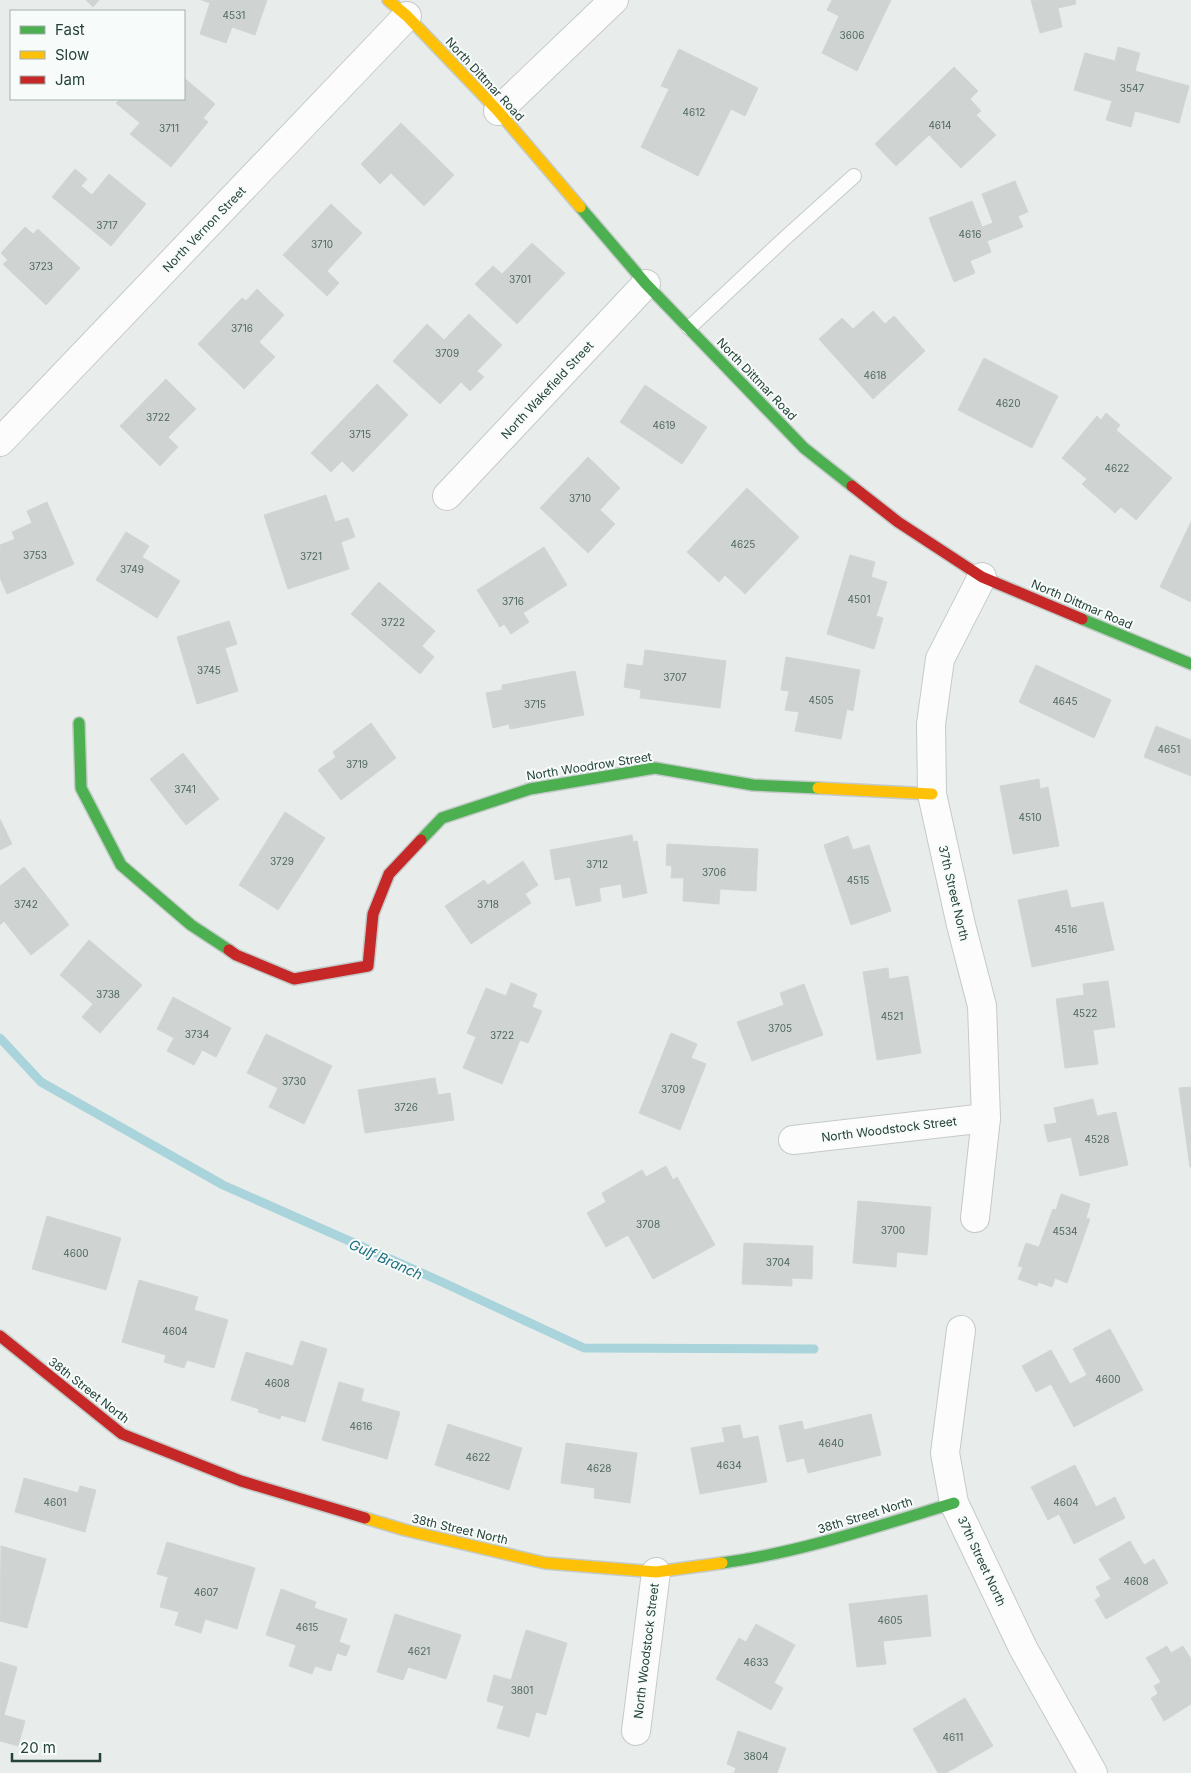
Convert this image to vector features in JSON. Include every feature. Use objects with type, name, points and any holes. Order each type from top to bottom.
[{"type":"street","points":[[498,111],[614,0]]},
{"type":"street","name":"North Dittmar Road","points":[[398,8],[498,111],[646,284],[804,448],[898,522],[982,577],[1191,664]]},
{"type":"street","name":"North Vernon Street","points":[[0,442],[398,8]]},
{"type":"street","name":"North Wakefield Street","points":[[448,496],[646,284]]},
{"type":"street","name":"37th Street North","points":[[975,1218],[986,1118],[982,1006],[961,925],[932,794],[930,724],[940,659],[982,577]]},
{"type":"street","name":"North Woodrow Street","points":[[79,723],[81,788],[120,865],[191,925],[236,955],[294,979],[368,966],[373,914],[389,874],[442,818],[530,789],[655,768],[752,785],[932,794]]},
{"type":"street","name":"North Woodstock Street","points":[[792,1140],[986,1118]]},
{"type":"street","name":"37th Street North","points":[[961,1330],[945,1453],[954,1502],[1023,1648],[1093,1773]]},
{"type":"street","name":"38th Street North","points":[[1,1342],[122,1434],[241,1481],[405,1530],[545,1563],[656,1572],[751,1559],[831,1540],[954,1502]]},
{"type":"street","name":"North Woodstock Street","points":[[636,1731],[656,1572]]},
{"type":"lane","points":[[689,328],[854,176]]},
{"type":"building","points":[[86,0],[99,0],[93,7]]},
{"type":"building","points":[[201,0],[267,0],[255,35],[232,27],[226,43],[200,34],[210,3]]},
{"type":"building","points":[[832,0],[891,0],[857,71],[822,53],[839,16],[827,10]]},
{"type":"building","points":[[1031,0],[1075,0],[1076,4],[1058,8],[1062,27],[1040,33]]},
{"type":"building","points":[[1118,47],[1140,53],[1135,71],[1189,86],[1179,123],[1135,111],[1131,127],[1106,120],[1112,101],[1074,90],[1085,53],[1115,61]]},
{"type":"building","points":[[679,49],[758,88],[745,116],[731,109],[698,176],[641,147],[669,89],[661,86]]},
{"type":"building","points":[[954,67],[978,91],[970,99],[981,111],[976,115],[996,135],[961,168],[929,135],[896,166],[875,144]]},
{"type":"building","points":[[185,79],[215,104],[203,118],[208,122],[171,167],[130,134],[140,123],[116,103],[119,100],[185,100]]},
{"type":"building","points":[[401,123],[454,175],[424,206],[391,173],[380,184],[361,164]]},
{"type":"building","points":[[75,169],[87,179],[81,186],[92,195],[109,174],[146,204],[111,246],[52,197]]},
{"type":"building","points":[[1015,181],[1028,212],[1018,216],[1023,227],[987,241],[991,252],[970,261],[975,273],[954,282],[929,218],[972,201],[982,227],[993,223],[982,194]]},
{"type":"building","points":[[331,204],[362,233],[327,271],[339,283],[327,296],[283,255]]},
{"type":"building","points":[[25,227],[33,234],[38,229],[80,268],[46,305],[3,264],[8,260],[1,253]]},
{"type":"building","points":[[532,243],[565,273],[517,324],[475,284],[493,266],[502,274]]},
{"type":"building","points":[[257,289],[284,315],[259,342],[275,357],[244,389],[198,344],[242,298],[246,301]]},
{"type":"building","points":[[873,311],[885,324],[894,316],[925,351],[873,399],[819,339],[842,318],[853,329]]},
{"type":"building","points":[[469,314],[502,345],[477,371],[484,377],[470,391],[461,382],[440,404],[393,361],[427,324],[444,340]]},
{"type":"building","points":[[984,358],[1058,396],[1032,448],[958,410]]},
{"type":"building","points":[[166,379],[196,409],[168,437],[178,447],[160,466],[120,426]]},
{"type":"building","points":[[377,384],[408,415],[353,472],[342,461],[331,472],[311,453]]},
{"type":"building","points":[[645,385],[707,427],[682,464],[620,422]]},
{"type":"building","points":[[1106,413],[1120,425],[1116,430],[1172,478],[1136,520],[1121,507],[1115,513],[1082,484],[1087,479],[1062,458],[1097,416],[1101,420]]},
{"type":"building","points":[[588,457],[620,488],[600,510],[615,524],[588,553],[540,508]]},
{"type":"building","points":[[747,488],[799,537],[745,594],[725,575],[719,582],[687,552]]},
{"type":"building","points":[[326,495],[335,522],[348,518],[355,537],[341,542],[349,569],[288,589],[264,515]]},
{"type":"building","points":[[47,502],[74,564],[7,594],[0,578],[0,545],[15,539],[12,532],[32,523],[27,511]]},
{"type":"building","points":[[1191,522],[1191,602],[1160,587]]},
{"type":"building","points":[[126,532],[149,546],[142,557],[180,581],[157,618],[96,580]]},
{"type":"building","points":[[544,547],[567,585],[523,613],[529,622],[511,634],[504,624],[500,627],[477,590]]},
{"type":"building","points":[[850,555],[875,562],[871,577],[887,582],[876,616],[883,618],[874,649],[827,634]]},
{"type":"building","points":[[379,582],[435,631],[422,646],[434,657],[420,674],[351,614]]},
{"type":"building","points":[[229,621],[237,644],[225,648],[238,691],[197,704],[177,637]]},
{"type":"building","points":[[645,650],[726,661],[720,708],[640,698],[641,690],[624,687],[627,664],[643,666]]},
{"type":"building","points":[[786,657],[860,670],[853,711],[847,709],[841,739],[795,731],[799,712],[785,710],[789,691],[781,690]]},
{"type":"building","points":[[1036,665],[1111,700],[1094,738],[1019,702]]},
{"type":"building","points":[[575,671],[584,715],[510,729],[509,724],[493,728],[486,693],[502,690],[502,685]]},
{"type":"building","points":[[371,723],[396,758],[341,800],[318,770],[336,757],[333,752]]},
{"type":"building","points":[[1156,726],[1191,740],[1191,776],[1144,757]]},
{"type":"building","points":[[183,753],[219,799],[186,825],[150,779]]},
{"type":"building","points":[[1039,779],[1040,789],[1048,787],[1059,846],[1013,854],[1000,786]]},
{"type":"building","points":[[285,812],[325,838],[278,910],[239,885]]},
{"type":"building","points":[[0,819],[12,844],[0,850]]},
{"type":"building","points":[[632,835],[633,842],[637,841],[647,893],[623,898],[621,884],[599,888],[601,901],[576,906],[570,877],[555,880],[550,850]]},
{"type":"building","points":[[848,836],[853,850],[869,845],[891,911],[851,925],[824,845]]},
{"type":"building","points":[[667,844],[758,849],[756,891],[720,889],[719,904],[683,901],[684,878],[671,878],[672,866],[666,865]]},
{"type":"building","points":[[523,861],[538,885],[525,894],[531,903],[471,944],[445,906],[484,880],[488,885]]},
{"type":"building","points":[[24,867],[69,925],[31,955],[4,921],[0,925],[0,886]]},
{"type":"building","points":[[1067,890],[1071,908],[1103,902],[1114,950],[1032,967],[1018,900]]},
{"type":"building","points":[[89,940],[142,985],[100,1033],[82,1017],[93,1004],[60,975]]},
{"type":"building","points":[[888,968],[889,979],[908,976],[921,1053],[877,1060],[863,972]]},
{"type":"building","points":[[1108,981],[1115,1027],[1093,1030],[1098,1064],[1065,1068],[1056,999],[1084,995],[1083,984]]},
{"type":"building","points":[[511,983],[537,994],[532,1007],[542,1011],[528,1043],[520,1040],[502,1084],[463,1068],[476,1037],[467,1033],[486,988],[506,996]]},
{"type":"building","points":[[804,984],[823,1035],[752,1061],[737,1022],[784,1005],[780,993]]},
{"type":"building","points":[[173,997],[231,1028],[216,1057],[202,1050],[194,1065],[167,1051],[174,1038],[157,1029]]},
{"type":"building","points":[[671,1033],[697,1044],[691,1058],[706,1064],[680,1130],[639,1113]]},
{"type":"building","points":[[266,1034],[332,1066],[304,1124],[269,1107],[278,1088],[247,1073]]},
{"type":"building","points":[[435,1078],[438,1095],[450,1093],[454,1120],[365,1133],[358,1090]]},
{"type":"building","points":[[1191,1087],[1191,1167],[1190,1167],[1179,1088]]},
{"type":"building","points":[[1093,1099],[1097,1116],[1116,1112],[1128,1165],[1080,1176],[1071,1137],[1048,1142],[1044,1125],[1057,1123],[1054,1108]]},
{"type":"building","points":[[666,1166],[673,1180],[677,1177],[715,1245],[653,1279],[628,1235],[606,1247],[587,1213],[606,1202],[602,1193],[642,1170],[646,1177]]},
{"type":"building","points":[[1061,1194],[1090,1204],[1086,1218],[1090,1219],[1067,1283],[1055,1278],[1052,1287],[1038,1282],[1037,1286],[1018,1279],[1023,1267],[1018,1266],[1026,1243],[1039,1247],[1053,1209],[1056,1210]]},
{"type":"building","points":[[858,1201],[931,1207],[927,1255],[897,1252],[896,1267],[853,1263]]},
{"type":"building","points":[[47,1216],[121,1238],[106,1290],[32,1269]]},
{"type":"building","points":[[744,1243],[813,1246],[812,1279],[792,1278],[792,1286],[742,1284]]},
{"type":"building","points":[[139,1280],[198,1297],[194,1310],[228,1320],[214,1368],[187,1360],[184,1368],[164,1362],[166,1355],[122,1342]]},
{"type":"building","points":[[1110,1329],[1143,1390],[1074,1427],[1051,1384],[1036,1392],[1022,1366],[1051,1350],[1070,1384],[1087,1375],[1073,1349]]},
{"type":"building","points":[[301,1341],[327,1349],[305,1422],[281,1415],[280,1419],[258,1412],[259,1409],[231,1400],[246,1352],[293,1366]]},
{"type":"building","points":[[339,1382],[364,1389],[361,1401],[400,1412],[387,1459],[322,1440]]},
{"type":"building","points":[[871,1414],[881,1455],[808,1473],[804,1458],[787,1462],[779,1426],[802,1421],[804,1430]]},
{"type":"building","points":[[448,1424],[522,1448],[509,1490],[435,1465]]},
{"type":"building","points":[[740,1425],[743,1439],[758,1436],[767,1482],[700,1494],[691,1448],[725,1442],[722,1428]]},
{"type":"building","points":[[566,1443],[637,1453],[630,1503],[594,1498],[595,1488],[561,1483]]},
{"type":"building","points":[[1075,1465],[1096,1507],[1115,1497],[1125,1518],[1074,1544],[1059,1514],[1048,1520],[1031,1487]]},
{"type":"building","points":[[24,1478],[78,1493],[80,1486],[96,1490],[85,1532],[15,1512]]},
{"type":"building","points":[[1130,1541],[1144,1565],[1154,1559],[1168,1583],[1106,1619],[1095,1600],[1101,1596],[1096,1587],[1111,1579],[1099,1559]]},
{"type":"building","points":[[167,1542],[255,1568],[237,1629],[205,1619],[201,1633],[175,1625],[179,1612],[160,1607],[168,1577],[157,1574]]},
{"type":"building","points":[[1,1546],[46,1559],[27,1628],[0,1621]]},
{"type":"building","points":[[281,1589],[316,1602],[314,1608],[347,1619],[339,1642],[350,1646],[346,1656],[337,1653],[331,1671],[315,1666],[312,1674],[289,1666],[296,1645],[266,1635]]},
{"type":"building","points":[[927,1595],[931,1636],[883,1641],[886,1664],[857,1667],[849,1604]]},
{"type":"building","points":[[395,1614],[461,1635],[446,1679],[408,1667],[403,1680],[377,1672]]},
{"type":"building","points":[[756,1624],[795,1645],[774,1683],[783,1688],[771,1710],[716,1679],[739,1638],[746,1642]]},
{"type":"building","points":[[526,1630],[567,1643],[546,1715],[536,1712],[529,1737],[497,1728],[504,1706],[487,1701],[494,1675],[511,1680]]},
{"type":"building","points":[[1167,1646],[1171,1653],[1183,1646],[1191,1659],[1191,1704],[1164,1721],[1151,1698],[1158,1694],[1154,1686],[1161,1682],[1146,1658]]},
{"type":"building","points":[[0,1662],[17,1667],[4,1715],[25,1721],[18,1746],[0,1741]]},
{"type":"building","points":[[965,1698],[993,1746],[946,1773],[938,1773],[913,1729]]},
{"type":"building","points":[[738,1731],[786,1748],[777,1773],[734,1773],[736,1768],[727,1764]]},
{"type":"waterway","name":"Gulf Branch","points":[[0,1038],[41,1082],[223,1185],[442,1282],[584,1348],[814,1349]]},
{"type":"traffic: fast","points":[[580,207],[646,284],[804,448],[852,486]]},
{"type":"traffic: fast","points":[[1082,619],[1191,664]]},
{"type":"traffic: fast","points":[[79,723],[81,788],[121,865],[191,925],[229,950]]},
{"type":"traffic: fast","points":[[421,840],[442,818],[530,789],[655,768],[753,785],[818,788]]},
{"type":"traffic: fast","points":[[722,1563],[811,1545],[954,1503]]},
{"type":"traffic: slow","points":[[388,0],[407,16],[498,111],[580,207]]},
{"type":"traffic: slow","points":[[818,788],[932,794]]},
{"type":"traffic: slow","points":[[365,1518],[405,1530],[545,1563],[656,1572],[722,1563]]},
{"type":"traffic: jam","points":[[852,486],[898,522],[982,577],[1082,619]]},
{"type":"traffic: jam","points":[[229,950],[236,955],[294,979],[368,966],[373,914],[389,874],[421,840]]},
{"type":"traffic: jam","points":[[0,1336],[122,1434],[241,1481],[365,1518]]}]
